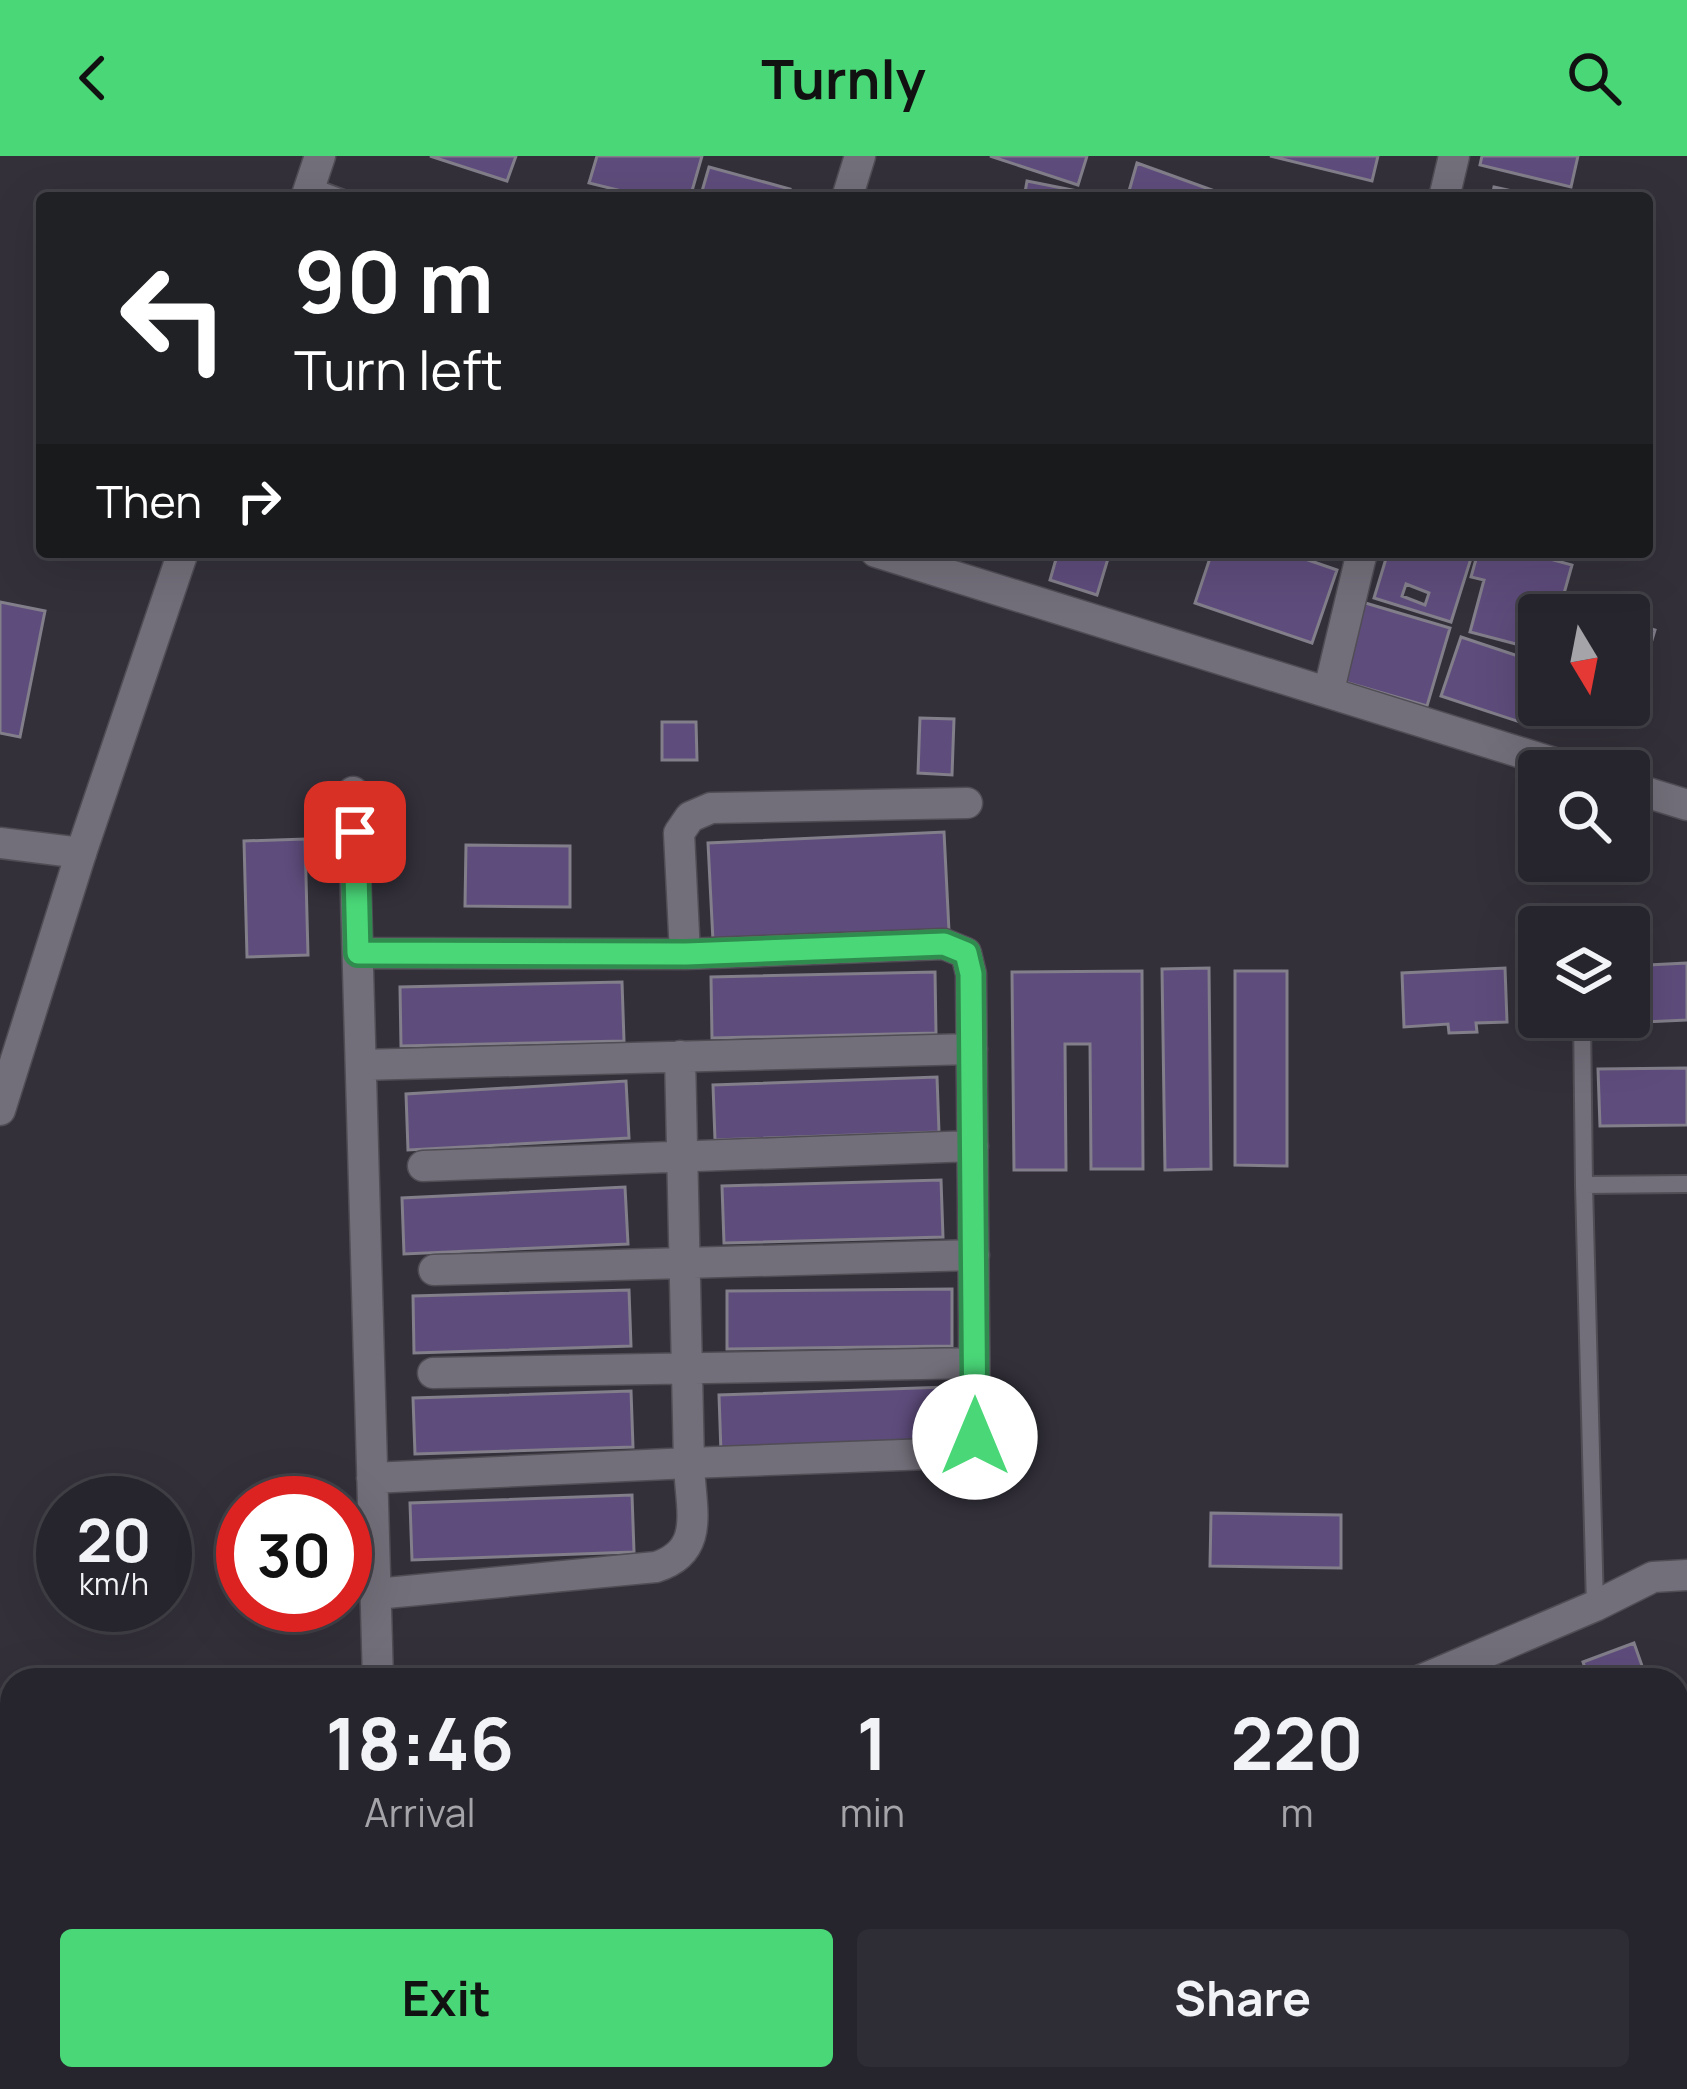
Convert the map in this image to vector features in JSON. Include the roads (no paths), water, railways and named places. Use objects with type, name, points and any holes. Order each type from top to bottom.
[{"type":"street","points":[[308,192],[320,156]]},
{"type":"street","points":[[849,192],[860,156]]},
{"type":"street","points":[[1445,192],[1454,156]]},
{"type":"street","points":[[0,1111],[181,558]]},
{"type":"street","points":[[896,558],[1518,751]]},
{"type":"street","points":[[1329,690],[1360,558]]},
{"type":"street","points":[[353,792],[372,1476]]},
{"type":"street","points":[[1650,794],[1687,806]]},
{"type":"street","points":[[686,954],[679,833],[690,817],[711,808],[967,803]]},
{"type":"street","points":[[0,843],[81,853]]},
{"type":"street","points":[[358,953],[686,954],[944,944],[966,953],[971,974],[975,1437],[968,1447],[956,1453],[372,1478],[378,1668]]},
{"type":"street","points":[[361,1065],[972,1049]]},
{"type":"street","points":[[376,1594],[656,1567],[680,1559],[691,1544],[680,1056]]},
{"type":"street","points":[[423,1166],[973,1147]]},
{"type":"street","points":[[434,1270],[974,1255]]},
{"type":"street","points":[[433,1373],[974,1363]]},
{"type":"street","points":[[1449,1668],[1653,1577],[1687,1575]]},
{"type":"lane","points":[[1582,1038],[1595,1606]]},
{"type":"lane","points":[[1583,1185],[1687,1184]]}]
